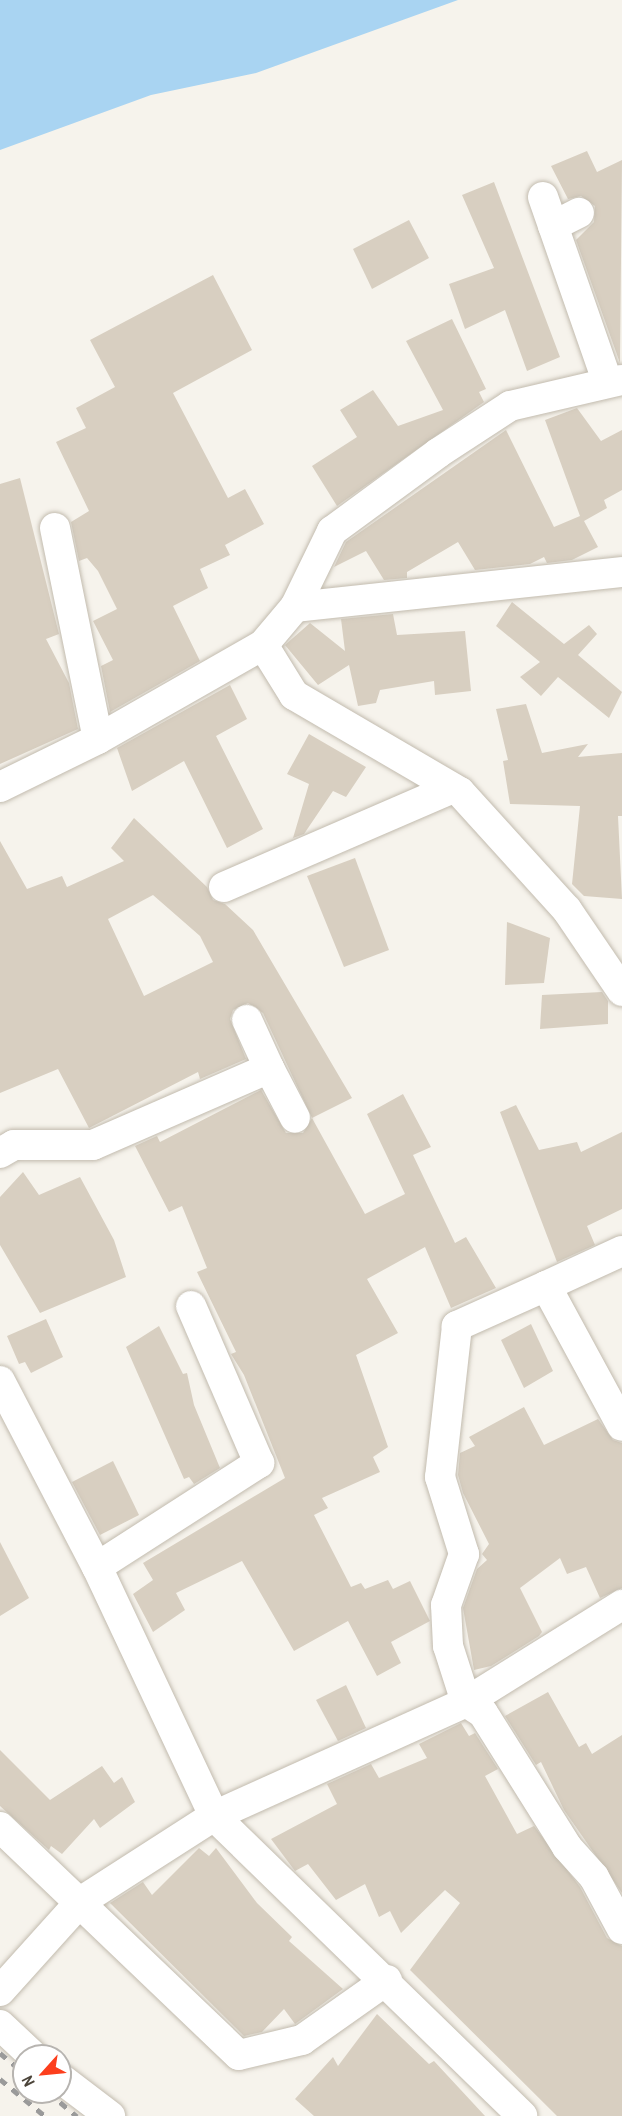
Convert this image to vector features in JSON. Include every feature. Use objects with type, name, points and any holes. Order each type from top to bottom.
[{"type":"street","points":[[0,787],[98,740],[263,645],[295,607],[332,531],[438,453],[510,406],[615,380],[543,197]]},
{"type":"street","points":[[553,226],[579,213]]},
{"type":"street","points":[[55,528],[98,740]]},
{"type":"street","points":[[295,607],[622,572]]},
{"type":"street","points":[[263,645],[294,695],[453,788],[567,910],[610,950],[622,991]]},
{"type":"street","points":[[224,887],[453,788]]},
{"type":"street","points":[[247,1020],[295,1118]]},
{"type":"street","points":[[0,1153],[14,1145],[93,1145],[269,1068]]},
{"type":"street","points":[[622,1251],[457,1326],[440,1478],[464,1554],[446,1605],[448,1646],[466,1701],[483,1713],[567,1847],[594,1877],[622,1929]]},
{"type":"street","points":[[546,1286],[622,1426]]},
{"type":"street","points":[[97,1567],[260,1463],[191,1306]]},
{"type":"street","points":[[0,1381],[97,1567],[214,1816],[387,1980],[522,2116]]},
{"type":"street","points":[[0,1991],[80,1902],[214,1816],[466,1701],[622,1605]]},
{"type":"street","points":[[0,1827],[239,2055],[302,2040],[387,1980]]},
{"type":"street","points":[[0,2025],[20,2044]]},
{"type":"street","points":[[72,2087],[110,2116]]},
{"type":"water","points":[[0,0],[458,0],[256,73],[151,95],[0,150]]},
{"type":"building","points":[[587,151],[597,172],[622,160],[620,363],[576,240],[594,222],[595,206],[581,196],[568,199],[551,166]]},
{"type":"building","points":[[494,182],[560,357],[527,371],[505,310],[465,329],[449,284],[494,268],[462,195]]},
{"type":"building","points":[[409,220],[429,258],[372,289],[353,249]]},
{"type":"building","points":[[213,275],[252,350],[173,393],[228,498],[245,489],[264,524],[225,545],[230,555],[200,569],[208,588],[173,606],[200,661],[110,712],[101,666],[113,660],[93,621],[117,609],[98,571],[87,558],[79,561],[71,522],[89,511],[56,442],[86,428],[76,408],[115,387],[90,340]]},
{"type":"building","points":[[452,319],[486,389],[479,392],[484,402],[337,506],[312,466],[357,437],[340,410],[373,390],[398,426],[443,410],[406,341]]},
{"type":"building","points":[[577,408],[601,441],[622,430],[622,490],[604,500],[607,508],[584,521],[598,547],[572,560],[547,563],[544,557],[530,564],[475,570],[458,542],[407,572],[407,578],[384,580],[366,551],[334,567],[346,542],[506,430],[554,527],[580,516],[545,420]]},
{"type":"building","points":[[20,478],[59,634],[46,639],[69,683],[78,729],[0,764],[0,484]]},
{"type":"building","points":[[512,602],[564,644],[589,625],[597,634],[578,655],[622,692],[609,718],[558,677],[541,696],[520,677],[540,662],[496,626]]},
{"type":"building","points":[[393,614],[397,635],[465,631],[471,691],[435,695],[434,681],[380,690],[376,703],[358,706],[349,665],[318,685],[285,645],[310,623],[345,651],[341,619]]},
{"type":"building","points":[[230,685],[247,719],[216,736],[263,829],[227,848],[184,761],[132,791],[117,748]]},
{"type":"building","points":[[526,704],[542,753],[588,744],[578,757],[622,753],[622,816],[618,816],[622,899],[584,896],[572,884],[580,806],[510,804],[503,761],[508,760],[496,709]]},
{"type":"building","points":[[309,734],[366,767],[346,797],[333,791],[304,834],[293,838],[309,784],[287,774]]},
{"type":"building","points":[[134,818],[207,887],[213,900],[225,904],[253,930],[352,1098],[312,1118],[263,1013],[248,1003],[233,1010],[230,1019],[246,1059],[200,1079],[198,1072],[89,1128],[58,1069],[0,1093],[0,841],[27,889],[62,876],[67,887],[124,861],[111,848]],"holes":[[[153,895],[200,936],[213,962],[144,996],[108,919]]]},
{"type":"building","points":[[355,858],[389,950],[344,967],[307,876]]},
{"type":"building","points":[[507,922],[550,938],[544,983],[505,985]]},
{"type":"building","points":[[602,992],[608,1001],[608,1024],[540,1029],[542,995]]},
{"type":"building","points":[[261,1090],[286,1133],[303,1133],[312,1118],[365,1214],[405,1194],[367,1114],[403,1094],[431,1147],[413,1155],[455,1243],[466,1237],[496,1288],[451,1308],[425,1247],[367,1279],[398,1333],[356,1355],[388,1447],[373,1457],[380,1472],[322,1498],[328,1508],[314,1515],[351,1587],[361,1583],[365,1589],[388,1580],[393,1589],[410,1581],[430,1621],[391,1642],[401,1663],[377,1676],[348,1621],[294,1651],[242,1561],[176,1593],[185,1610],[153,1632],[133,1594],[153,1580],[143,1563],[285,1478],[244,1375],[231,1354],[236,1352],[197,1272],[207,1268],[182,1206],[169,1212],[135,1146],[157,1136],[160,1142]]},
{"type":"building","points":[[516,1105],[539,1150],[577,1142],[581,1152],[622,1132],[622,1209],[587,1226],[595,1245],[557,1262],[500,1112]]},
{"type":"building","points":[[23,1172],[39,1195],[80,1177],[114,1240],[126,1277],[40,1313],[0,1245],[0,1197]]},
{"type":"building","points":[[46,1319],[63,1357],[31,1373],[25,1362],[19,1364],[7,1336]]},
{"type":"building","points":[[531,1324],[553,1371],[524,1388],[501,1340]]},
{"type":"building","points":[[159,1326],[183,1374],[187,1373],[194,1405],[220,1468],[194,1484],[189,1477],[184,1479],[126,1347]]},
{"type":"building","points":[[524,1407],[544,1445],[598,1419],[613,1440],[622,1443],[622,1588],[600,1598],[586,1567],[567,1574],[560,1558],[520,1588],[542,1632],[539,1636],[491,1666],[474,1670],[463,1608],[477,1569],[487,1560],[482,1554],[489,1544],[463,1493],[458,1475],[460,1453],[475,1446],[469,1437]]},
{"type":"building","points":[[113,1461],[139,1515],[100,1535],[72,1482]]},
{"type":"building","points":[[0,1542],[29,1598],[0,1616]]},
{"type":"building","points":[[346,1685],[366,1728],[338,1741],[316,1700]]},
{"type":"building","points":[[548,1692],[579,1747],[586,1743],[592,1754],[622,1735],[622,1893],[564,1810],[541,1762],[536,1765],[505,1716]]},
{"type":"building","points":[[461,1723],[469,1736],[475,1733],[498,1769],[485,1776],[517,1834],[534,1826],[580,1887],[607,1938],[622,1946],[622,2116],[557,2116],[410,1970],[460,1903],[445,1890],[401,1933],[390,1911],[379,1917],[365,1884],[336,1900],[308,1864],[295,1871],[271,1839],[337,1804],[327,1784],[371,1764],[379,1778],[427,1758],[419,1744]]},
{"type":"building","points":[[0,1750],[50,1800],[102,1766],[114,1783],[122,1777],[135,1802],[100,1828],[94,1819],[62,1854],[51,1846],[49,1850],[0,1806]]},
{"type":"building","points":[[199,1848],[209,1856],[216,1848],[257,1903],[292,1937],[289,1941],[343,1989],[295,2024],[284,2009],[262,2032],[244,2036],[110,1903],[143,1882],[152,1895]]},
{"type":"building","points":[[377,2014],[429,2064],[434,2061],[485,2116],[314,2116],[295,2099],[333,2057],[338,2066]]},
{"type":"railway","points":[[0,2053],[12,2063]]},
{"type":"railway","points":[[0,2079],[45,2116]]},
{"type":"railway","points":[[62,2104],[77,2116]]}]
